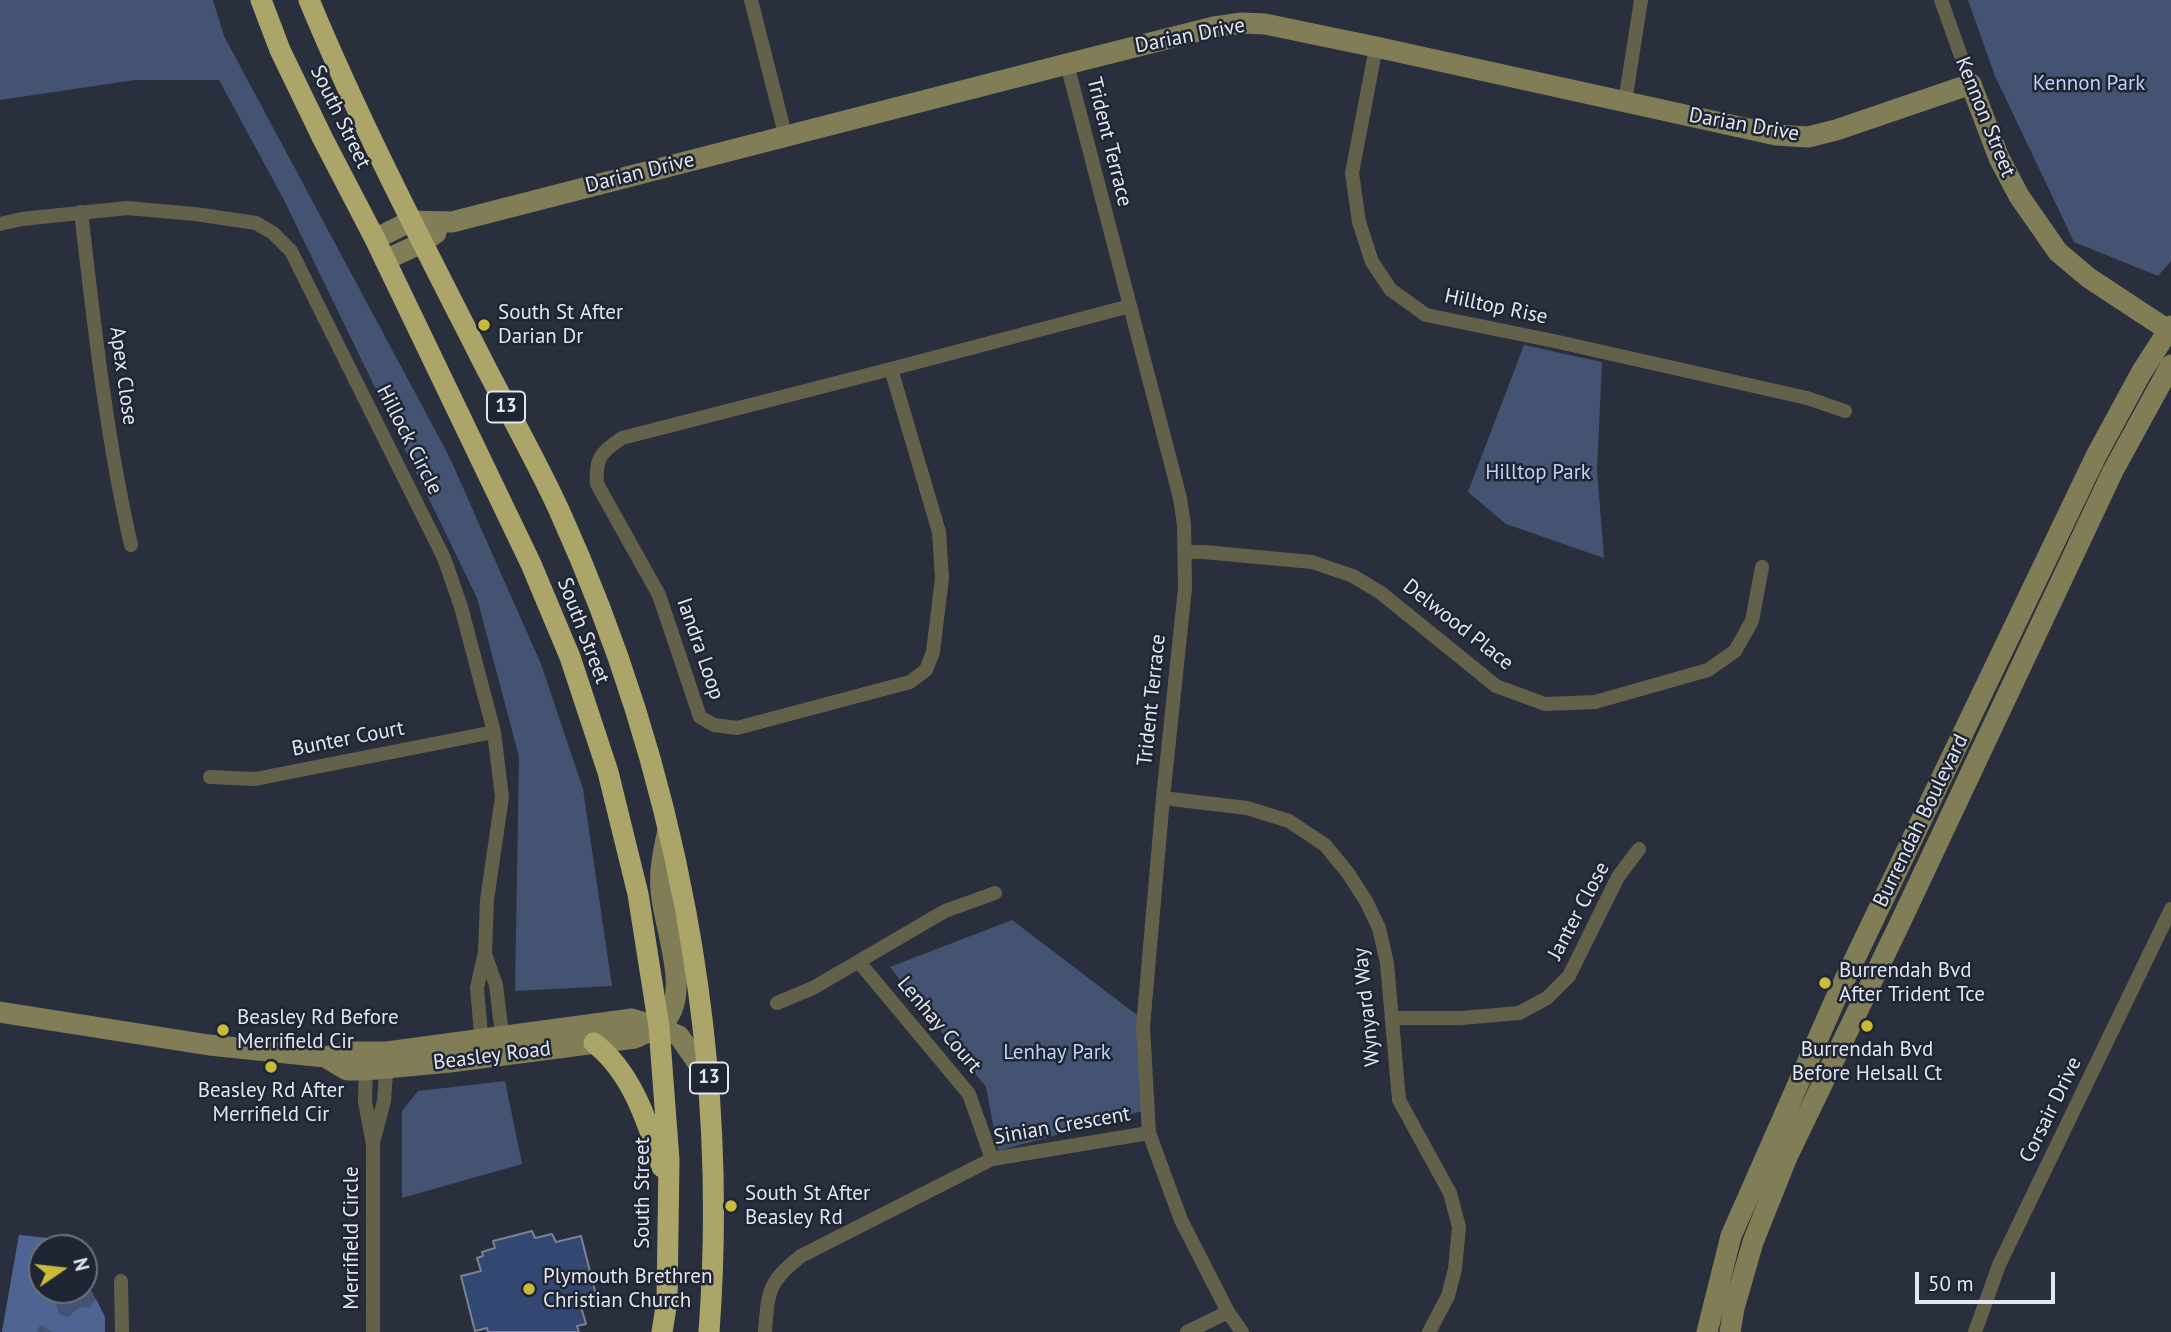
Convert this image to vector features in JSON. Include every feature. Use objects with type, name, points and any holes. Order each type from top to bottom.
[{"type":"highway","name":"South Street","points":[[261,0],[280,50],[375,239],[531,564],[570,657],[608,772],[638,894],[659,1027],[669,1160],[667,1301],[662,1332]]},
{"type":"highway","name":"South Street","points":[[309,0],[334,61],[411,221],[557,506],[613,640],[637,709],[669,828],[701,1000],[713,1143],[712,1291],[709,1332]]},
{"type":"highway","points":[[594,1043],[617,1064],[636,1098],[648,1124],[669,1189]]},
{"type":"main road","name":"Darian Drive","points":[[375,239],[411,221],[452,222],[1067,64],[1214,27],[1242,23],[1265,24],[1376,47],[1776,135],[1808,137],[1836,130],[1971,84]]},
{"type":"main road","name":"Kennon Street","points":[[1971,84],[1989,134],[2009,177],[2058,252],[2089,278],[2170,329]]},
{"type":"main road","name":"Darian Drive","points":[[385,260],[422,243],[452,222]]},
{"type":"main road","name":"Burrendah Boulevard","points":[[1707,1332],[1731,1236],[1835,1000],[2096,456],[2141,373],[2170,329]]},
{"type":"main road","name":"Burrendah Boulevard","points":[[1730,1332],[1753,1242],[1787,1157],[2113,471],[2171,365]]},
{"type":"main road","points":[[659,1027],[670,1013],[677,994],[660,889],[663,854],[669,828]]},
{"type":"main road","name":"Beasley Road","points":[[0,1012],[209,1045],[325,1056],[347,1070],[376,1061],[493,1047],[594,1043],[635,1038],[659,1027]]},
{"type":"main road","name":"Beasley Road","points":[[493,1047],[632,1019],[679,1036],[709,1079]]},
{"type":"street","points":[[751,0],[786,138]]},
{"type":"street","points":[[1625,102],[1642,0]]},
{"type":"street","name":"Kennon Street","points":[[1941,0],[1971,84]]},
{"type":"street","name":"Hilltop Rise","points":[[1376,47],[1352,173],[1359,222],[1372,262],[1391,290],[1426,315],[1780,392],[1845,411]]},
{"type":"street","name":"Trident Terrace","points":[[1067,64],[1180,498],[1184,525],[1185,589],[1143,1027],[1149,1133],[1181,1220],[1228,1312],[1242,1332]]},
{"type":"street","name":"Hillock Circle","points":[[0,224],[22,219],[127,208],[195,214],[256,223],[273,233],[291,251],[444,558],[461,607],[494,732],[502,797],[488,900],[485,952],[477,988],[493,1047]]},
{"type":"street","name":"Apex Close","points":[[81,212],[102,393],[131,545]]},
{"type":"street","name":"Iandra Loop","points":[[891,369],[939,532],[942,578],[933,652],[926,670],[910,682],[737,728],[714,725],[701,717],[659,595],[597,484],[596,467],[604,450],[622,438],[1130,306]]},
{"type":"street","name":"Delwood Place","points":[[1186,552],[1312,562],[1353,576],[1381,593],[1496,686],[1545,704],[1595,702],[1708,670],[1735,651],[1752,621],[1762,567]]},
{"type":"street","name":"Bunter Court","points":[[210,777],[255,779],[494,732]]},
{"type":"street","name":"Wynyard Way","points":[[1163,798],[1247,808],[1289,821],[1325,845],[1367,901],[1379,928],[1387,962],[1399,1100],[1450,1193],[1459,1227],[1455,1269],[1448,1296],[1429,1332]]},
{"type":"street","name":"Janter Close","points":[[1392,1018],[1462,1018],[1519,1013],[1547,998],[1569,976],[1618,877],[1639,849]]},
{"type":"street","points":[[777,1003],[813,988],[945,911],[995,893]]},
{"type":"street","name":"Corsair Drive","points":[[1975,1332],[2000,1265],[2171,909]]},
{"type":"street","name":"Hillock Circle","points":[[485,952],[496,985],[493,1047]]},
{"type":"street","name":"Lenhay Court","points":[[859,962],[969,1094],[992,1158]]},
{"type":"street","name":"Merrifield Circle","points":[[373,1144],[384,1101],[376,1061]]},
{"type":"street","name":"Merrifield Circle","points":[[373,1332],[373,1144],[365,1102],[376,1061]]},
{"type":"street","name":"Sinian Crescent","points":[[765,1332],[771,1287],[776,1278],[801,1256],[992,1158],[1149,1133]]},
{"type":"street","points":[[121,1282],[122,1332]]},
{"type":"street","points":[[1186,1332],[1228,1312]]},
{"type":"green space","points":[[0,0],[213,0],[224,36],[449,456],[541,664],[583,789],[612,986],[515,991],[519,757],[477,598],[284,200],[219,80],[135,80],[0,100]]},
{"type":"green space","name":"Kennon Park","points":[[1968,0],[2171,0],[2171,261],[2158,276],[2074,242],[1995,76]]},
{"type":"green space","name":"Hilltop Park","points":[[1524,345],[1602,362],[1597,470],[1604,558],[1506,524],[1468,492]]},
{"type":"green space","name":"Lenhay Park","points":[[1012,920],[1137,1015],[1137,1050],[1146,1110],[998,1151],[986,1087],[890,967]]},
{"type":"green space","points":[[505,1081],[522,1164],[402,1198],[402,1111],[418,1091]]},
{"type":"green space","points":[[19,1235],[28,1236],[28,1304],[98,1303],[105,1317],[105,1332],[2,1332]]},
{"type":"shaded area","points":[[19,1235],[28,1236],[28,1304],[56,1304],[59,1314],[68,1317],[80,1307],[89,1308],[98,1303],[105,1317],[105,1332],[52,1332],[40,1325],[37,1332],[2,1332]]},
{"type":"building","name":"Plymouth Brethren Christian Church","points":[[532,1231],[535,1238],[552,1234],[556,1242],[581,1236],[598,1303],[581,1307],[586,1324],[577,1326],[579,1332],[488,1332],[487,1328],[475,1331],[461,1276],[481,1271],[477,1258],[483,1256],[482,1252],[495,1248],[493,1241]]},
{"type":"place","name":"South St After Darian Dr","points":[[484,325]]},
{"type":"place","name":"Burrendah Bvd After Trident Tce","points":[[1825,983]]},
{"type":"place","name":"Burrendah Bvd Before Helsall Ct","points":[[1867,1026]]},
{"type":"place","name":"Beasley Rd Before Merrifield Cir","points":[[223,1030]]},
{"type":"place","name":"Beasley Rd After Merrifield Cir","points":[[271,1067]]},
{"type":"place","name":"South St After Beasley Rd","points":[[731,1206]]},
{"type":"place","name":"Plymouth Brethren Christian Church","points":[[529,1289]]}]
